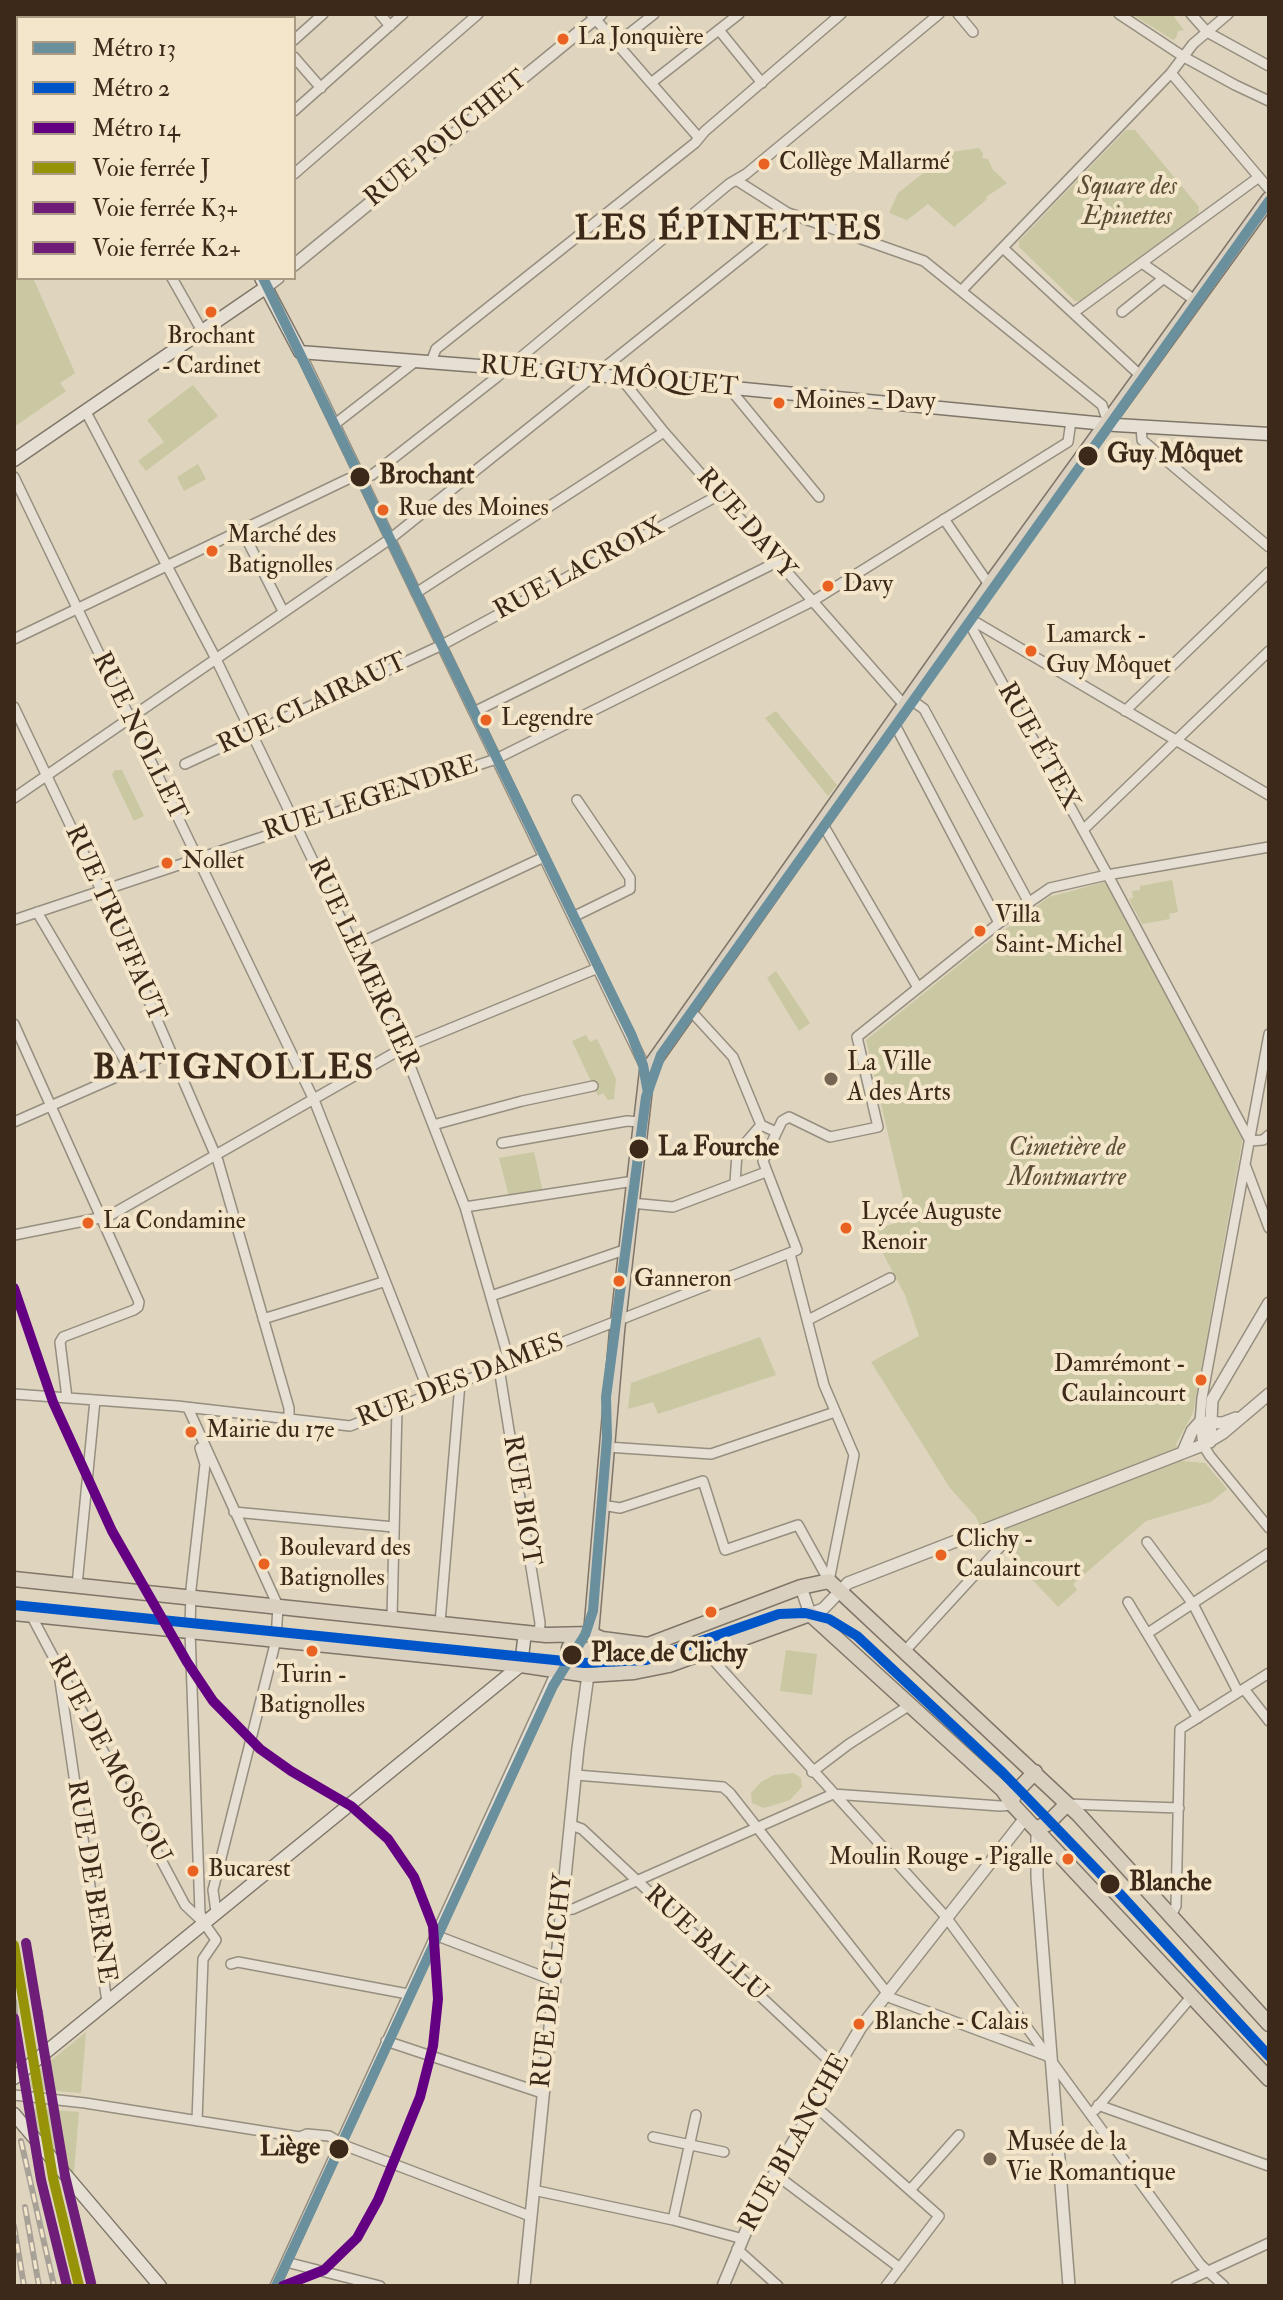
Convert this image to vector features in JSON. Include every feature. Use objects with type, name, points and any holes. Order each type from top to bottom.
[{"type":"main road","points":[[590,1636],[618,1321],[647,1071],[990,586],[1269,199]]},
{"type":"main road","points":[[14,460],[202,331],[263,283],[300,352]]},
{"type":"main road","name":"RUE GUY MÔQUET","points":[[300,352],[620,377],[1071,421],[1269,434]]},
{"type":"main road","points":[[14,1579],[532,1633],[590,1636],[651,1645],[801,1587],[839,1585],[904,1652],[1067,1804],[1269,2024]]},
{"type":"main road","points":[[14,1613],[588,1674],[634,1672],[706,1652],[810,1614],[1012,1802],[1269,2079]]},
{"type":"main road","points":[[14,2078],[521,1665],[532,1633]]},
{"type":"main road","points":[[588,1674],[608,1660],[608,1649],[590,1636]]},
{"type":"main road","points":[[588,1674],[568,1660],[569,1648],[590,1636]]},
{"type":"main road","points":[[1012,1802],[1016,1792],[1035,1772]]},
{"type":"main road","points":[[1032,1823],[1047,1824],[1067,1804]]},
{"type":"main road","points":[[14,2114],[160,2286]]},
{"type":"street","points":[[296,38],[323,14]]},
{"type":"street","points":[[380,14],[390,26]]},
{"type":"street","points":[[296,109],[403,14]]},
{"type":"street","points":[[296,172],[478,14]]},
{"type":"street","points":[[616,44],[654,14]]},
{"type":"street","points":[[651,83],[739,14]]},
{"type":"street","points":[[431,362],[436,349],[699,138],[841,14]]},
{"type":"street","points":[[14,639],[348,479],[372,475],[939,14]]},
{"type":"street","points":[[958,14],[973,32]]},
{"type":"street","points":[[1119,14],[1184,57],[1269,101]]},
{"type":"street","points":[[1191,14],[1207,32],[1269,66]]},
{"type":"street","points":[[961,291],[1207,32],[1228,14]]},
{"type":"street","points":[[596,16],[616,44],[699,138]]},
{"type":"street","name":"RUE POUCHET","points":[[296,263],[596,16]]},
{"type":"street","points":[[719,30],[762,83]]},
{"type":"street","points":[[296,59],[321,88]]},
{"type":"street","points":[[1171,73],[1269,189]]},
{"type":"street","points":[[1073,313],[1259,177]]},
{"type":"street","points":[[736,180],[795,215],[924,261],[1102,405],[1108,424]]},
{"type":"street","points":[[14,798],[390,539],[795,215]]},
{"type":"street","points":[[1003,248],[1142,377]]},
{"type":"street","points":[[1142,263],[1196,301]]},
{"type":"street","points":[[1122,312],[1164,278]]},
{"type":"street","points":[[173,280],[202,331]]},
{"type":"street","points":[[300,352],[647,1071]]},
{"type":"street","points":[[335,424],[416,361]]},
{"type":"street","name":"RUE DAVY","points":[[620,377],[777,562],[908,702],[924,709],[1028,901]]},
{"type":"street","points":[[730,389],[819,497]]},
{"type":"street","name":"RUE LEMERCIER","points":[[86,412],[215,657],[403,1048],[465,1207],[510,1364]]},
{"type":"street","name":"RUE LEGENDRE","points":[[14,920],[496,759],[813,601],[1068,442],[1071,421]]},
{"type":"street","points":[[1141,426],[1142,440],[1269,547]]},
{"type":"street","points":[[416,593],[664,432]]},
{"type":"street","name":"RUE NOLLET","points":[[14,477],[314,1100],[430,1395]]},
{"type":"street","name":"RUE LACROIX","points":[[442,645],[719,495]]},
{"type":"street","points":[[944,519],[990,586]]},
{"type":"street","points":[[242,530],[283,611]]},
{"type":"street","points":[[474,712],[777,562]]},
{"type":"street","points":[[1125,711],[1269,572]]},
{"type":"street","points":[[967,619],[1269,795]]},
{"type":"street","name":"RUE ÉTEX","points":[[967,619],[1250,1141]]},
{"type":"street","name":"RUE CLAIRAUT","points":[[185,764],[442,645]]},
{"type":"street","points":[[1083,830],[1269,651]]},
{"type":"street","name":"RUE TRUFFAUT","points":[[14,707],[101,890],[216,1156],[289,1408],[289,1420]]},
{"type":"street","points":[[894,723],[999,923]]},
{"type":"street","points":[[573,917],[630,889],[630,878],[577,800]]},
{"type":"street","points":[[822,823],[917,986]]},
{"type":"street","points":[[801,1587],[810,1614],[823,1609],[839,1585],[854,1455],[824,1385],[794,1252],[763,1161],[782,1121],[789,1117],[830,1137],[878,1127],[857,1037],[917,986],[1028,901],[1050,888],[1269,847]]},
{"type":"street","points":[[353,946],[544,857]]},
{"type":"street","points":[[37,912],[131,1071]]},
{"type":"street","points":[[14,1235],[102,1218],[403,1048],[598,968]]},
{"type":"street","points":[[690,1010],[733,1057],[761,1125],[776,1132]]},
{"type":"street","points":[[14,1024],[139,1304],[134,1310],[63,1337],[60,1342],[67,1398]]},
{"type":"street","points":[[1269,1034],[1202,1398],[1207,1443],[1269,1528]]},
{"type":"street","points":[[14,1122],[171,1053]]},
{"type":"street","points":[[433,1125],[593,1086]]},
{"type":"street","points":[[502,1143],[627,1121],[641,1122]]},
{"type":"street","points":[[735,1183],[737,1153],[761,1125]]},
{"type":"street","points":[[1250,1141],[1263,1140],[1269,1135]]},
{"type":"street","points":[[1245,1164],[1269,1228]]},
{"type":"street","points":[[631,1203],[673,1207],[766,1172]]},
{"type":"street","points":[[465,1207],[634,1181]]},
{"type":"street","points":[[491,1296],[627,1249]]},
{"type":"street","name":"RUE DES DAMES","points":[[14,1394],[345,1427],[794,1252]]},
{"type":"street","points":[[808,1320],[890,1278]]},
{"type":"street","points":[[263,1319],[383,1282]]},
{"type":"street","points":[[1205,1422],[1212,1400],[1269,1303]]},
{"type":"street","name":"RUE BIOT","points":[[499,1368],[540,1623],[532,1633]]},
{"type":"street","points":[[440,1623],[460,1383]]},
{"type":"street","points":[[839,1585],[1207,1443],[1269,1394]]},
{"type":"street","points":[[77,1585],[95,1400]]},
{"type":"street","points":[[392,1618],[397,1408]]},
{"type":"street","points":[[607,1447],[711,1454],[835,1412]]},
{"type":"street","points":[[190,1413],[278,1606],[276,1640],[213,1890],[216,1912]]},
{"type":"street","points":[[190,1413],[205,1464],[190,1631],[200,1913],[204,1923]]},
{"type":"street","points":[[1183,1452],[1192,1431],[1205,1422],[1227,1422],[1245,1414]]},
{"type":"street","points":[[602,1505],[620,1508],[703,1481],[725,1550],[798,1525],[839,1585]]},
{"type":"street","points":[[234,1512],[394,1527]]},
{"type":"street","points":[[1147,1542],[1193,1604],[1241,1690],[1269,1721]]},
{"type":"street","points":[[904,1652],[1001,1546]]},
{"type":"street","points":[[1148,1633],[1269,1553]]},
{"type":"street","points":[[1128,1602],[1198,1718]]},
{"type":"street","name":"RUE DE MOSCOU","points":[[31,1615],[182,1901],[216,1940],[203,1959],[197,2121]]},
{"type":"street","points":[[706,1652],[946,1917],[1207,2272],[1224,2286]]},
{"type":"street","name":"RUE DE BERNE","points":[[58,1666],[107,2002]]},
{"type":"street","points":[[275,2286],[557,1670]]},
{"type":"street","points":[[1170,1917],[1176,1906],[1180,1729],[1269,1673]]},
{"type":"street","name":"RUE DE CLICHY","points":[[524,2286],[588,1674]]},
{"type":"street","points":[[812,1772],[910,1705]]},
{"type":"street","points":[[576,1775],[723,1787],[891,1998],[1050,2060]]},
{"type":"street","points":[[562,1910],[573,1909],[833,1794],[1000,1806],[1012,1802]]},
{"type":"street","points":[[1067,1804],[1179,1808]]},
{"type":"street","points":[[1032,1823],[1069,2286]]},
{"type":"street","name":"RUE BLANCHE","points":[[723,2286],[759,2200],[866,2019],[946,1917],[1032,1823]]},
{"type":"street","name":"RUE BALLU","points":[[571,1825],[582,1829],[837,2068]]},
{"type":"street","points":[[435,1935],[555,1981]]},
{"type":"street","points":[[231,1964],[238,1962],[408,1994]]},
{"type":"street","points":[[1090,2115],[1192,1996]]},
{"type":"street","points":[[386,2041],[542,2093]]},
{"type":"street","points":[[14,2095],[85,2103],[300,2137],[307,2134],[329,2136],[530,2216]]},
{"type":"street","points":[[1098,2105],[1269,2166]]},
{"type":"street","points":[[815,2106],[939,2216],[886,2286]]},
{"type":"street","points":[[673,2220],[696,2115]]},
{"type":"street","points":[[910,2190],[959,2135]]},
{"type":"street","points":[[653,2137],[724,2152]]},
{"type":"street","points":[[775,2174],[900,2268]]},
{"type":"street","points":[[533,2190],[673,2220],[740,2244],[778,2286]]},
{"type":"street","points":[[1176,2286],[1269,2243]]},
{"type":"street","points":[[286,2262],[380,2286]]},
{"type":"green space","points":[[1132,14],[1172,14],[1184,30],[1178,31],[1173,40]]},
{"type":"green space","name":"Square des Epinettes","points":[[1126,130],[1135,130],[1199,207],[1198,214],[1082,301],[1075,301],[1019,247],[1019,241]]},
{"type":"green space","points":[[979,148],[982,158],[988,159],[993,170],[1007,183],[986,197],[954,227],[928,204],[907,220],[889,213],[898,193],[935,164],[946,157],[948,159],[952,152]]},
{"type":"green space","points":[[14,219],[16,280],[34,280],[75,373],[60,383],[66,391],[14,427]]},
{"type":"green space","points":[[193,385],[218,416],[146,471],[138,461],[164,442],[147,420]]},
{"type":"green space","points":[[198,464],[206,479],[184,491],[177,477]]},
{"type":"green space","points":[[776,711],[837,785],[828,796],[765,718]]},
{"type":"green space","points":[[115,770],[122,770],[144,816],[134,821],[112,775]]},
{"type":"green space","points":[[1172,880],[1178,912],[1169,914],[1170,919],[1142,924],[1129,899],[1133,898],[1132,891],[1140,890],[1140,886]]},
{"type":"green space","name":"Cimetière de Montmartre","points":[[1105,882],[1243,1137],[1193,1413],[1176,1444],[1183,1461],[1205,1463],[1227,1489],[1211,1502],[1146,1521],[1073,1584],[1077,1590],[1058,1607],[981,1529],[976,1517],[950,1488],[871,1362],[919,1336],[905,1295],[871,1231],[908,1219],[866,1040],[1049,897]]},
{"type":"green space","points":[[776,971],[810,1023],[799,1031],[767,978]]},
{"type":"green space","points":[[586,1035],[590,1042],[597,1039],[616,1079],[614,1099],[608,1100],[603,1093],[598,1096],[572,1041]]},
{"type":"green space","points":[[534,1152],[543,1192],[509,1197],[499,1158]]},
{"type":"green space","points":[[760,1337],[776,1375],[658,1414],[653,1402],[628,1409],[631,1383]]},
{"type":"green space","points":[[786,1650],[817,1654],[812,1695],[780,1691]]},
{"type":"green space","points":[[794,1773],[801,1778],[802,1787],[790,1800],[764,1808],[752,1803],[751,1793],[761,1782],[774,1775]]},
{"type":"green space","points":[[86,2032],[81,2093],[31,2089],[28,2079]]},
{"type":"green space","points":[[30,2108],[79,2112],[74,2173],[25,2116]]},
{"type":"railway","points":[[14,2001],[19,2061]]},
{"type":"railway","points":[[40,2011],[43,2040]]},
{"type":"railway","points":[[21,2141],[54,2286]]},
{"type":"railway","points":[[73,2202],[94,2286]]},
{"type":"railway","points":[[25,2207],[39,2286]]},
{"type":"railway","points":[[14,2226],[24,2286]]},
{"type":"metro line","name":"13","points":[[276,2286],[553,1686],[585,1635],[593,1611],[607,1438],[606,1397],[646,1097],[661,1055],[1269,201]]},
{"type":"metro line","name":"13","points":[[264,280],[632,1036],[643,1065],[648,1093]]},
{"type":"metro line","name":"14","points":[[14,1288],[53,1402],[112,1531],[187,1662],[213,1701],[260,1749],[351,1806],[388,1839],[414,1877],[433,1926],[438,1999],[433,2046],[420,2097],[378,2200],[357,2238],[324,2270],[283,2286]]},
{"type":"metro line","name":"2","points":[[14,1605],[584,1663],[646,1660],[779,1614],[805,1613],[829,1619],[857,1636],[1002,1772],[1120,1894],[1269,2056]]},
{"type":"rail line","name":"K2+","points":[[26,1943],[65,2176],[91,2283]]},
{"type":"rail line","name":"J","points":[[14,1945],[53,2178],[79,2286]]},
{"type":"rail line","name":"K3+","points":[[14,2018],[41,2180],[67,2286]]},
{"type":"place","name":"La Jonquière","points":[[563,39]]},
{"type":"place","name":"Collège Mallarmé","points":[[764,164]]},
{"type":"place","name":"Brochant - Cardinet","points":[[211,312]]},
{"type":"place","name":"Moines - Davy","points":[[779,403]]},
{"type":"place","name":"Guy Môquet","points":[[1088,456]]},
{"type":"place","name":"Brochant","points":[[360,477]]},
{"type":"place","name":"Rue des Moines","points":[[383,510]]},
{"type":"place","name":"Marché des Batignolles","points":[[212,551]]},
{"type":"place","name":"Davy","points":[[828,586]]},
{"type":"place","name":"Lamarck - Guy Môquet","points":[[1031,651]]},
{"type":"place","name":"Legendre","points":[[486,720]]},
{"type":"place","name":"Nollet","points":[[167,863]]},
{"type":"place","name":"Villa Saint-Michel","points":[[980,931]]},
{"type":"place","name":"La Ville A des Arts","points":[[831,1079]]},
{"type":"place","name":"La Fourche","points":[[639,1149]]},
{"type":"place","name":"La Condamine","points":[[88,1223]]},
{"type":"place","name":"Lycée Auguste Renoir","points":[[846,1228]]},
{"type":"place","name":"Ganneron","points":[[619,1281]]},
{"type":"place","name":"Damrémont - Caulaincourt","points":[[1201,1380]]},
{"type":"place","name":"Mairie du 17e","points":[[191,1432]]},
{"type":"place","name":"Clichy - Caulaincourt","points":[[941,1555]]},
{"type":"place","name":"Boulevard des Batignolles","points":[[264,1564]]},
{"type":"place","name":"Turin - Batignolles","points":[[312,1651]]},
{"type":"place","name":"Place de Clichy","points":[[572,1655]]},
{"type":"place","name":"Moulin Rouge - Pigalle","points":[[1068,1859]]},
{"type":"place","name":"Bucarest","points":[[193,1871]]},
{"type":"place","name":"Blanche","points":[[1110,1884]]},
{"type":"place","name":"Blanche - Calais","points":[[859,2024]]},
{"type":"place","name":"Liège","points":[[339,2149]]},
{"type":"place","name":"Musée de la Vie Romantique","points":[[990,2159]]},
{"type":"district","name":"LES ÉPINETTES","points":[[729,232]]},
{"type":"district","name":"BATIGNOLLES","points":[[234,1071]]}]
